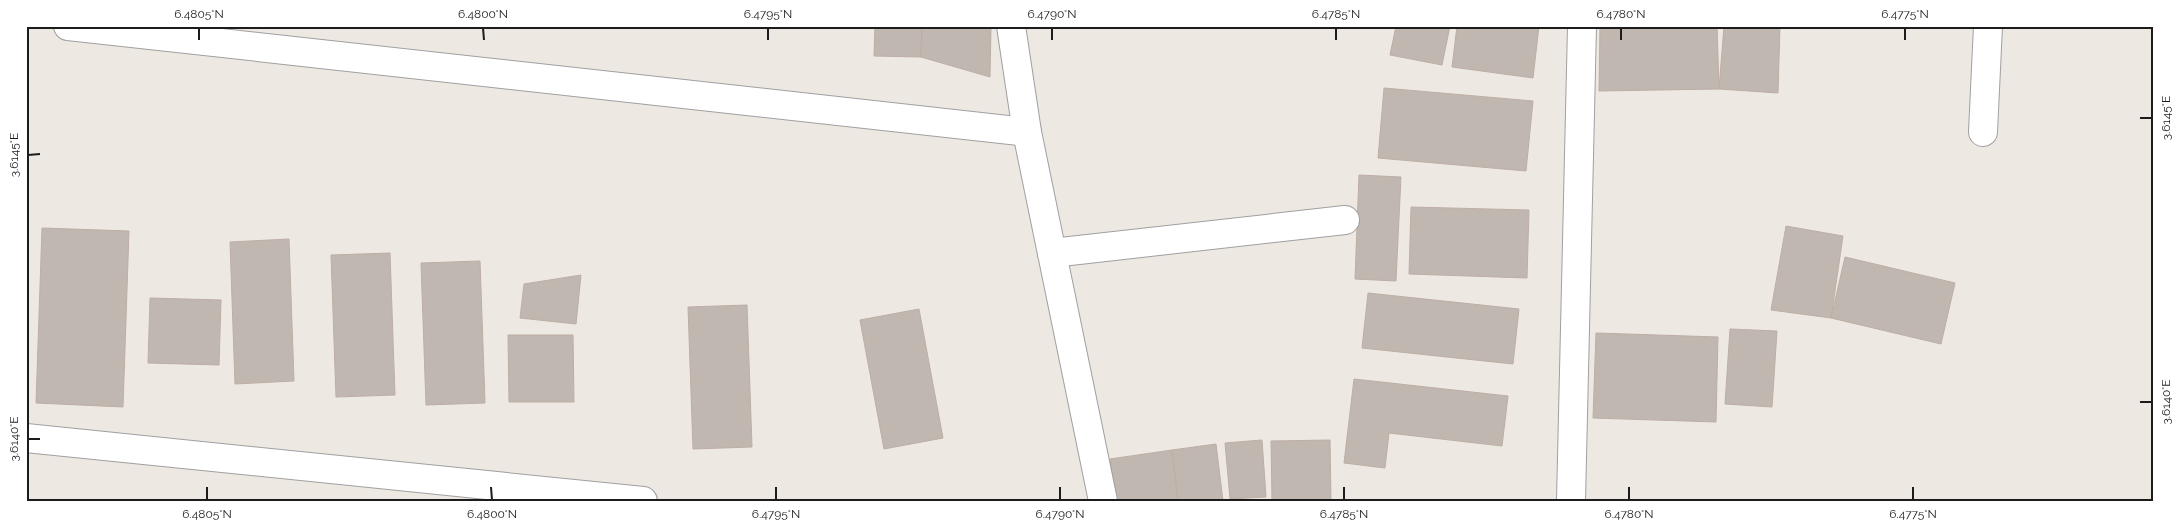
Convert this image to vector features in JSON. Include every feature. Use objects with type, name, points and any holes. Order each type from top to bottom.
[{"type":"street","points":[[68,26],[1026,132]]},
{"type":"street","points":[[1011,26],[1026,132],[1103,501]]},
{"type":"street","points":[[1571,501],[1582,26]]},
{"type":"street","points":[[1983,132],[1988,26]]},
{"type":"street","points":[[1052,253],[1345,220]]},
{"type":"street","points":[[26,438],[643,501]]},
{"type":"building","points":[[875,26],[922,26],[921,57],[874,56]]},
{"type":"building","points":[[922,26],[991,26],[990,77],[921,57]]},
{"type":"building","points":[[1396,26],[1450,26],[1442,65],[1390,55]]},
{"type":"building","points":[[1457,26],[1539,26],[1533,78],[1452,67]]},
{"type":"building","points":[[1600,26],[1717,26],[1719,89],[1599,91]]},
{"type":"building","points":[[1724,26],[1780,26],[1778,93],[1719,89]]},
{"type":"building","points":[[1384,88],[1533,101],[1526,171],[1378,158]]},
{"type":"building","points":[[1359,175],[1401,177],[1396,281],[1355,279]]},
{"type":"building","points":[[1411,207],[1529,210],[1527,278],[1409,274]]},
{"type":"building","points":[[1786,226],[1843,236],[1831,318],[1771,310]]},
{"type":"building","points":[[42,228],[129,231],[123,407],[36,403]]},
{"type":"building","points":[[289,239],[294,381],[235,384],[230,242]]},
{"type":"building","points":[[390,253],[395,395],[336,397],[331,255]]},
{"type":"building","points":[[1845,257],[1955,283],[1941,344],[1831,318]]},
{"type":"building","points":[[480,261],[485,403],[426,405],[421,263]]},
{"type":"building","points":[[581,275],[576,324],[520,318],[524,284]]},
{"type":"building","points":[[1368,293],[1519,309],[1513,364],[1362,348]]},
{"type":"building","points":[[150,298],[221,300],[219,365],[148,363]]},
{"type":"building","points":[[747,305],[752,447],[693,449],[688,307]]},
{"type":"building","points":[[919,309],[943,438],[884,449],[860,320]]},
{"type":"building","points":[[1730,329],[1777,331],[1772,407],[1725,404]]},
{"type":"building","points":[[1596,333],[1718,337],[1716,422],[1593,418]]},
{"type":"building","points":[[508,335],[573,335],[574,402],[509,402]]},
{"type":"building","points":[[1354,379],[1508,396],[1502,446],[1389,433],[1385,468],[1344,463]]},
{"type":"building","points":[[1262,440],[1266,497],[1230,499],[1225,443]]},
{"type":"building","points":[[1330,440],[1331,501],[1272,501],[1271,441]]},
{"type":"building","points":[[1216,444],[1223,501],[1178,501],[1172,450]]},
{"type":"building","points":[[1172,450],[1178,501],[1116,501],[1110,459]]}]
